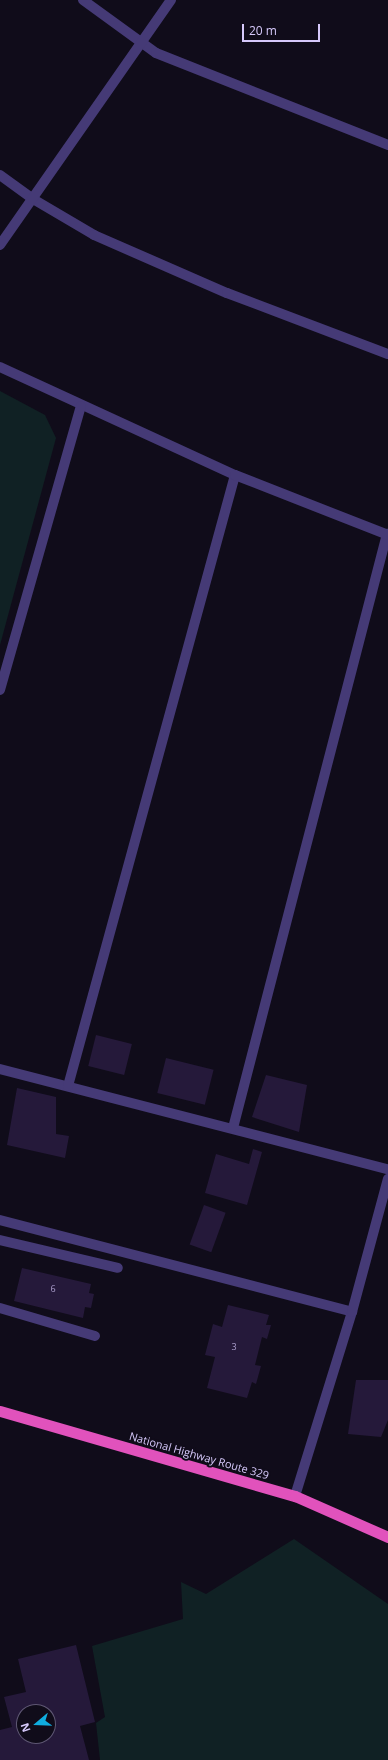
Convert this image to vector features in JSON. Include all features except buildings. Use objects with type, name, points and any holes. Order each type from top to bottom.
[{"type":"highway","name":"National Highway Route 329","points":[[0,1411],[295,1496],[388,1537]]},
{"type":"street","points":[[83,0],[156,53],[388,145]]},
{"type":"street","points":[[0,245],[171,0]]},
{"type":"street","points":[[0,175],[33,198],[94,235],[161,265],[388,354]]},
{"type":"street","points":[[0,367],[81,406],[235,475],[387,534],[233,1128]]},
{"type":"street","points":[[0,690],[81,406]]},
{"type":"street","points":[[68,1086],[235,475]]},
{"type":"street","points":[[0,1069],[388,1169]]},
{"type":"street","points":[[295,1496],[352,1312],[388,1179]]},
{"type":"street","points":[[0,1220],[352,1312]]},
{"type":"street","points":[[0,1240],[118,1268]]},
{"type":"street","points":[[0,1308],[94,1336]]},
{"type":"shaded area","points":[[0,391],[45,415],[56,438],[0,645]]},
{"type":"shaded area","points":[[294,1539],[388,1604],[388,1760],[100,1760],[96,1723],[105,1717],[92,1646],[183,1619],[181,1582],[206,1594]]}]
